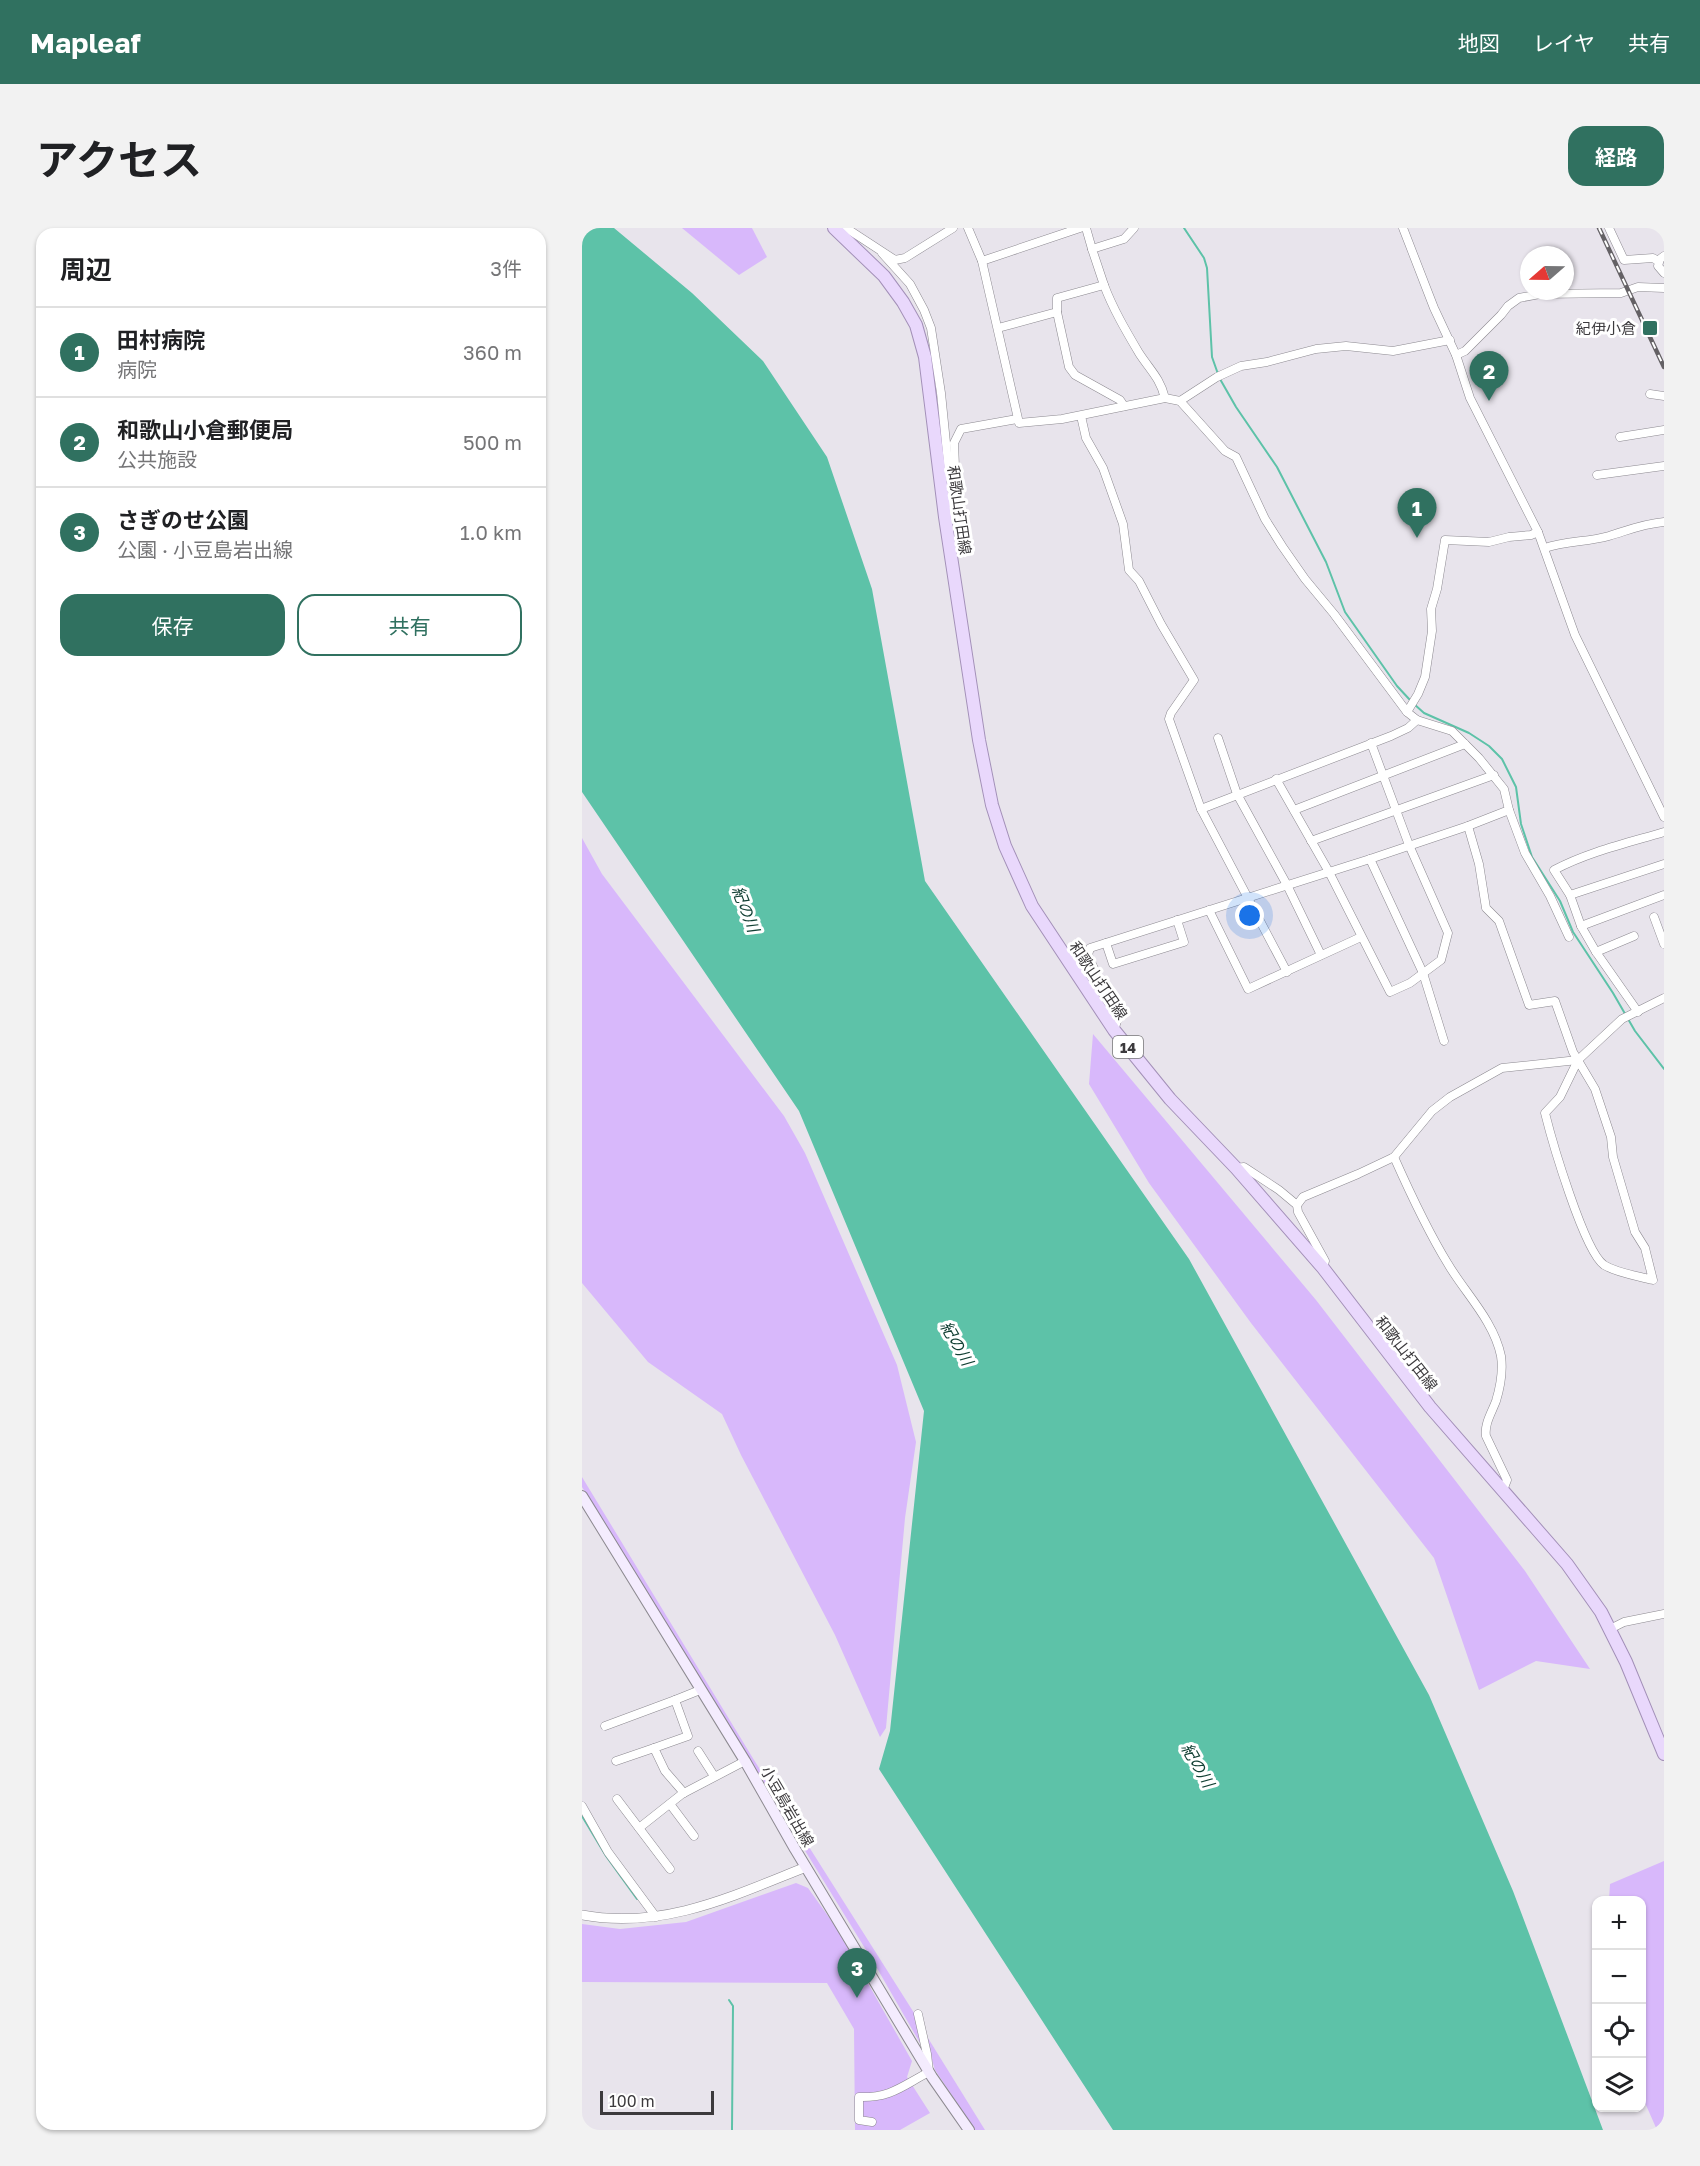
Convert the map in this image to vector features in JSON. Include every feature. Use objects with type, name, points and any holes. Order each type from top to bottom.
[{"type":"main road","name":"和歌山打田線","points":[[838,228],[884,276],[916,325],[925,357],[945,517],[979,740],[992,805],[1005,846],[1032,906],[1114,1030],[1170,1099],[1236,1168],[1323,1268],[1430,1407],[1567,1564],[1601,1612],[1610,1629],[1645,1705],[1664,1754]]},
{"type":"main road","name":"小豆島岩出線","points":[[582,1496],[745,1761],[929,2072],[969,2130]]},
{"type":"street","points":[[838,228],[895,260],[905,258],[953,228]]},
{"type":"street","points":[[968,228],[982,261],[1019,423],[1081,416],[1165,398],[1180,401],[1225,451],[1236,457],[1265,519],[1282,546],[1408,711],[1417,720],[1452,731],[1494,775],[1504,789],[1525,853],[1551,896],[1569,937]]},
{"type":"street","points":[[982,261],[1080,228]]},
{"type":"street","points":[[1086,228],[1104,285],[1115,310],[1159,379],[1165,398]]},
{"type":"street","points":[[1092,249],[1124,238],[1134,228]]},
{"type":"street","points":[[1403,228],[1434,308],[1456,355],[1470,399],[1538,532],[1575,635],[1664,817]]},
{"type":"street","points":[[1609,228],[1624,260],[1661,259],[1659,269],[1664,273]]},
{"type":"street","points":[[882,253],[910,284],[931,328],[941,393],[949,473],[953,483]]},
{"type":"street","points":[[1104,285],[1057,298],[1057,312],[1069,367],[1075,375],[1120,400],[1124,406]]},
{"type":"street","points":[[1456,355],[1465,351],[1502,315],[1508,306],[1519,298],[1540,294],[1621,293],[1638,287],[1664,288]]},
{"type":"street","points":[[998,328],[1057,312]]},
{"type":"street","points":[[1180,401],[1221,375],[1241,366],[1267,362],[1316,349],[1346,346],[1393,351],[1450,340]]},
{"type":"street","points":[[1650,394],[1664,396]]},
{"type":"street","points":[[1081,416],[1086,438],[1103,468],[1123,524],[1129,570],[1139,581],[1166,634],[1194,680],[1170,713],[1169,720],[1201,808],[1287,972]]},
{"type":"street","points":[[945,517],[950,514],[956,467],[954,443],[961,429],[1017,419]]},
{"type":"street","points":[[1620,437],[1664,430]]},
{"type":"street","points":[[1597,475],[1664,466]]},
{"type":"street","points":[[1545,548],[1609,536],[1627,529],[1664,522]]},
{"type":"street","points":[[1408,711],[1419,694],[1425,677],[1432,631],[1431,609],[1437,589],[1445,540],[1488,542],[1509,537],[1531,536],[1538,532]]},
{"type":"street","points":[[1201,808],[1408,728],[1417,720]]},
{"type":"street","points":[[1218,738],[1237,795],[1287,885],[1321,955]]},
{"type":"street","points":[[1276,779],[1329,872],[1390,992],[1410,983],[1441,960],[1448,933],[1409,845],[1371,743]]},
{"type":"street","points":[[1294,810],[1465,744]]},
{"type":"street","points":[[1311,841],[1494,775]]},
{"type":"street","points":[[1114,1030],[1118,1020],[1088,956],[1090,948],[1370,859],[1509,810]]},
{"type":"street","points":[[1468,826],[1479,864],[1486,908],[1499,921],[1529,1005],[1555,1001],[1573,1052],[1578,1060],[1595,1089],[1611,1137],[1613,1157],[1635,1232],[1645,1248],[1653,1281],[1606,1266],[1599,1260],[1590,1244],[1556,1155],[1545,1113],[1560,1096],[1578,1060],[1622,1019],[1664,998]]},
{"type":"street","points":[[1634,1013],[1581,926],[1570,895],[1554,870],[1567,863],[1664,832]]},
{"type":"street","points":[[1370,859],[1423,973],[1444,1041]]},
{"type":"street","points":[[1570,895],[1664,864]]},
{"type":"street","points":[[1581,926],[1664,895]]},
{"type":"street","points":[[1209,910],[1248,988],[1361,937]]},
{"type":"street","points":[[1654,917],[1662,931],[1664,944]]},
{"type":"street","points":[[1106,943],[1113,964],[1184,942],[1178,920]]},
{"type":"street","points":[[1596,951],[1634,936]]},
{"type":"street","points":[[1297,1205],[1303,1197],[1394,1157],[1432,1111],[1450,1097],[1502,1068],[1578,1060]]},
{"type":"street","points":[[1394,1157],[1430,1232],[1448,1265],[1485,1320],[1500,1354],[1501,1379],[1497,1398],[1485,1429],[1486,1436],[1507,1480],[1503,1490]]},
{"type":"street","points":[[1236,1168],[1244,1167],[1297,1205],[1298,1212],[1325,1261],[1323,1268]]},
{"type":"street","points":[[1610,1629],[1624,1622],[1664,1614]]},
{"type":"street","points":[[605,1726],[700,1690]]},
{"type":"street","points":[[616,1761],[688,1736],[675,1700]]},
{"type":"street","points":[[654,1748],[665,1771],[684,1793]]},
{"type":"street","points":[[698,1751],[714,1776]]},
{"type":"street","points":[[639,1828],[684,1793],[745,1761]]},
{"type":"street","points":[[617,1800],[670,1869]]},
{"type":"street","points":[[670,1804],[694,1836]]},
{"type":"street","points":[[583,1809],[608,1852],[656,1917]]},
{"type":"street","points":[[582,1915],[608,1920],[656,1917],[709,1905],[806,1867]]},
{"type":"street","points":[[872,2122],[859,2120],[859,2097],[877,2098],[888,2095],[929,2072],[918,2014]]},
{"type":"shaded area","points":[[682,228],[752,228],[767,257],[739,275]]},
{"type":"shaded area","points":[[582,838],[602,874],[784,1116],[805,1153],[897,1365],[916,1442],[905,1518],[886,1728],[880,1737],[835,1635],[722,1414],[648,1362],[582,1283]]},
{"type":"shaded area","points":[[1093,1034],[1316,1300],[1525,1571],[1590,1669],[1536,1661],[1479,1690],[1434,1558],[1251,1323],[1149,1183],[1089,1084]]},
{"type":"shaded area","points":[[582,1477],[754,1760],[916,2016],[924,2050],[874,1963],[582,1487]]},
{"type":"shaded area","points":[[1664,1861],[1664,2130],[1657,2130],[1646,2105],[1646,1896],[1609,1896],[1610,1884]]},
{"type":"shaded area","points":[[796,1883],[808,1888],[836,1927],[912,2061],[907,2077],[930,2113],[900,2130],[855,2130],[854,2029],[827,1983],[582,1982],[582,1924],[620,1929],[686,1922]]},
{"type":"shaded area","points":[[923,2030],[985,2130],[975,2130],[935,2070]]},
{"type":"water","name":"紀の川","points":[[582,228],[614,228],[692,293],[763,361],[827,457],[872,589],[925,881],[1189,1259],[1429,1695],[1513,1891],[1592,2101],[1592,2112],[1596,2112],[1603,2130],[1113,2130],[879,1769],[890,1731],[924,1411],[799,1111],[582,792]]},
{"type":"waterway","points":[[1184,228],[1204,258],[1207,268],[1212,357],[1218,374]]},
{"type":"waterway","points":[[1220,379],[1277,467],[1326,562],[1345,612],[1397,686],[1410,700]]},
{"type":"waterway","points":[[1414,704],[1424,713],[1469,733],[1489,746],[1502,759],[1516,787],[1521,824],[1532,857],[1560,901],[1573,932],[1635,1031],[1664,1069]]},
{"type":"waterway","points":[[582,1816],[606,1856],[637,1899]]},
{"type":"waterway","points":[[729,2000],[733,2006],[732,2130]]},
{"type":"railway","points":[[1599,228],[1664,367]]},
{"type":"place","name":"紀伊小倉","points":[[1650,328]]},
{"type":"place","name":"和歌山小倉郵便局","points":[[1489,401]]},
{"type":"place","name":"田村病院","points":[[1417,538]]},
{"type":"place","name":"さぎのせ公園","points":[[857,1998]]}]
